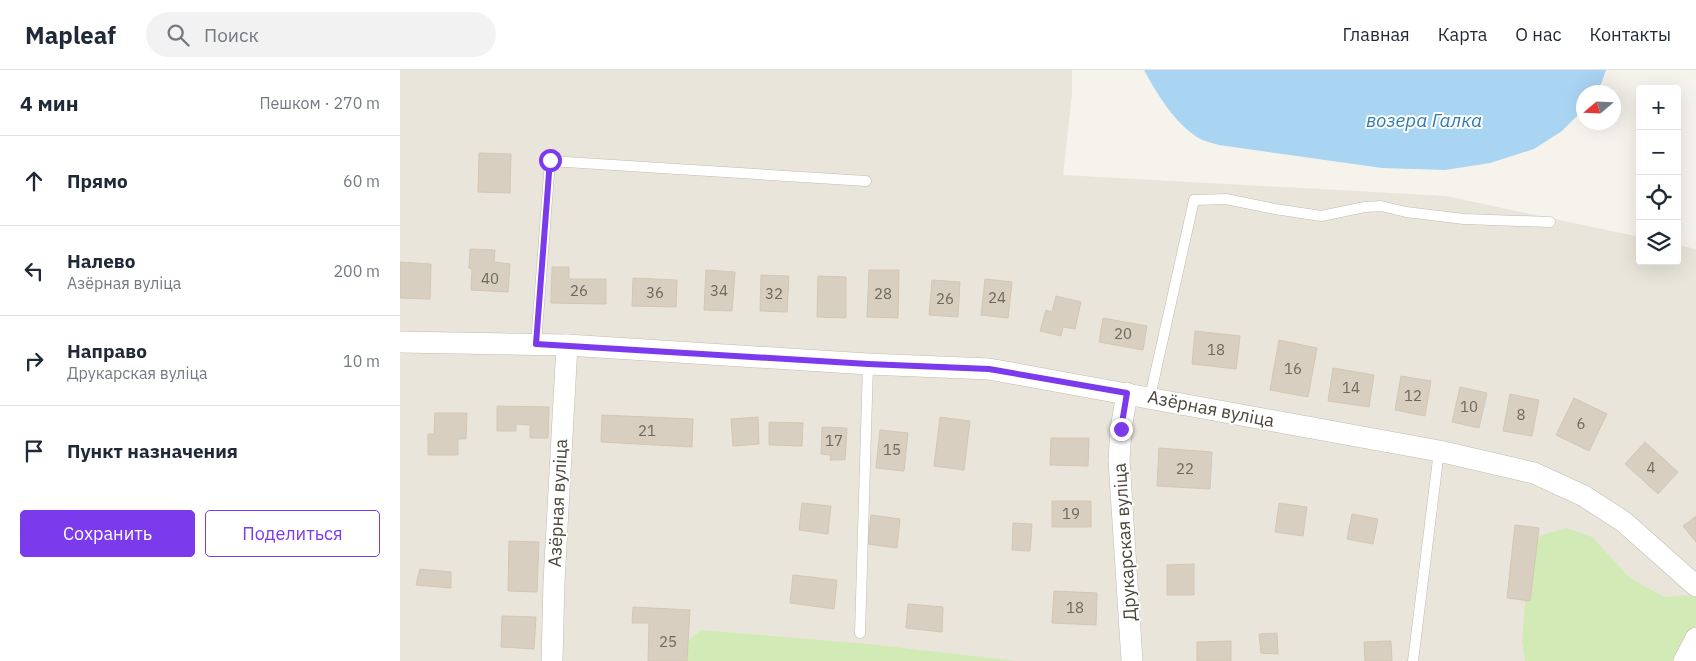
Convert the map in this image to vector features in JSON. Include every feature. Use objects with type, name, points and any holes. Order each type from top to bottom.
[{"type":"street","name":"Азёрная вуліца","points":[[400,342],[567,345],[868,364],[989,369],[1439,451],[1534,473],[1584,496],[1624,522],[1696,586]]},
{"type":"street","name":"Азёрная вуліца","points":[[552,661],[554,582],[567,345]]},
{"type":"street","name":"Друкарская вуліца","points":[[1127,393],[1121,429],[1119,460],[1132,661]]},
{"type":"street","points":[[1684,661],[1696,638]]},
{"type":"lane","points":[[536,344],[550,160],[866,181]]},
{"type":"lane","points":[[1150,397],[1194,200],[1226,199],[1321,216],[1365,207],[1381,206],[1406,212],[1464,219],[1550,222]]},
{"type":"lane","points":[[860,633],[868,364]]},
{"type":"lane","points":[[1413,661],[1439,451]]},
{"type":"shaded area","points":[[400,70],[1072,70],[1072,94],[1063,175],[1446,196],[1636,236],[1636,265],[1681,265],[1681,246],[1696,249],[1696,661],[400,661]]},
{"type":"green space","points":[[1567,528],[1592,537],[1630,578],[1664,597],[1696,595],[1696,661],[1525,661],[1522,641],[1528,567],[1539,536]]},
{"type":"green space","points":[[701,630],[868,644],[1016,661],[684,661],[689,640]]},
{"type":"water","name":"возера Галка","points":[[1144,70],[1606,70],[1600,85],[1576,85],[1576,117],[1562,131],[1534,149],[1490,163],[1445,170],[1382,168],[1219,145],[1199,138],[1189,131],[1160,98]]},
{"type":"building","points":[[479,153],[511,154],[510,193],[478,192]]},
{"type":"building","points":[[470,249],[495,250],[494,262],[510,264],[508,292],[471,290],[472,269],[469,268]]},
{"type":"building","points":[[400,262],[431,264],[430,299],[400,298]]},
{"type":"building","points":[[552,267],[569,267],[569,279],[606,279],[606,304],[551,303]]},
{"type":"building","points":[[706,270],[735,272],[732,311],[704,310]]},
{"type":"building","points":[[869,270],[899,270],[898,318],[867,317]]},
{"type":"building","points":[[761,275],[789,276],[787,312],[760,311]]},
{"type":"building","points":[[818,276],[846,277],[846,318],[817,317]]},
{"type":"building","points":[[633,278],[677,280],[676,307],[632,306]]},
{"type":"building","points":[[985,279],[1012,282],[1008,318],[981,315]]},
{"type":"building","points":[[932,280],[960,282],[958,317],[929,315]]},
{"type":"building","points":[[1056,296],[1081,302],[1075,329],[1063,327],[1061,336],[1040,331],[1046,310],[1052,312]]},
{"type":"building","points":[[1103,318],[1147,326],[1143,350],[1099,342]]},
{"type":"building","points":[[1195,331],[1240,336],[1236,369],[1192,364]]},
{"type":"building","points":[[1279,340],[1317,348],[1308,397],[1270,390]]},
{"type":"building","points":[[1333,368],[1374,375],[1369,407],[1328,401]]},
{"type":"building","points":[[1401,376],[1431,381],[1425,416],[1395,410]]},
{"type":"building","points":[[1460,387],[1487,393],[1479,428],[1452,422]]},
{"type":"building","points":[[1510,394],[1539,400],[1532,436],[1503,431]]},
{"type":"building","points":[[1574,398],[1607,414],[1589,451],[1556,435]]},
{"type":"building","points":[[497,406],[549,407],[548,438],[530,438],[530,425],[516,424],[516,431],[497,431]]},
{"type":"building","points":[[435,413],[467,413],[466,439],[458,439],[458,455],[428,455],[428,434],[434,434]]},
{"type":"building","points":[[602,415],[693,419],[692,447],[601,442]]},
{"type":"building","points":[[758,417],[759,444],[733,446],[731,419]]},
{"type":"building","points":[[940,417],[970,421],[964,470],[934,466]]},
{"type":"building","points":[[769,422],[803,423],[802,446],[769,445]]},
{"type":"building","points":[[822,427],[847,428],[845,460],[830,460],[831,455],[821,454]]},
{"type":"building","points":[[880,430],[908,433],[904,471],[876,468]]},
{"type":"building","points":[[1051,438],[1089,438],[1088,466],[1050,465]]},
{"type":"building","points":[[1645,442],[1678,472],[1658,494],[1625,464]]},
{"type":"building","points":[[1159,448],[1212,452],[1210,489],[1157,486]]},
{"type":"building","points":[[1052,501],[1091,501],[1091,527],[1052,527]]},
{"type":"building","points":[[802,503],[831,506],[828,534],[799,530]]},
{"type":"building","points":[[1279,503],[1307,507],[1303,536],[1275,532]]},
{"type":"building","points":[[1352,514],[1378,519],[1373,544],[1347,539]]},
{"type":"building","points":[[871,515],[900,519],[897,548],[868,544]]},
{"type":"building","points":[[1696,516],[1696,542],[1683,526]]},
{"type":"building","points":[[1013,523],[1032,524],[1030,551],[1012,550]]},
{"type":"building","points":[[1515,525],[1539,528],[1530,601],[1507,598]]},
{"type":"building","points":[[509,541],[539,542],[537,592],[508,591]]},
{"type":"building","points":[[1194,564],[1194,595],[1167,595],[1167,565]]},
{"type":"building","points":[[420,569],[451,572],[451,588],[416,585]]},
{"type":"building","points":[[793,575],[837,580],[834,609],[790,603]]},
{"type":"building","points":[[1054,591],[1097,593],[1096,625],[1052,623]]},
{"type":"building","points":[[908,604],[943,607],[942,632],[906,628]]},
{"type":"building","points":[[633,607],[690,610],[687,661],[648,661],[649,623],[632,623]]},
{"type":"building","points":[[502,616],[536,617],[534,649],[501,647]]},
{"type":"building","points":[[1277,633],[1278,654],[1261,653],[1259,634]]},
{"type":"building","points":[[1231,641],[1231,661],[1197,661],[1197,642]]},
{"type":"building","points":[[1391,641],[1392,661],[1365,661],[1364,642]]},
{"type":"route","points":[[550,160],[536,344],[868,364],[989,369],[1127,393],[1121,429]]}]
